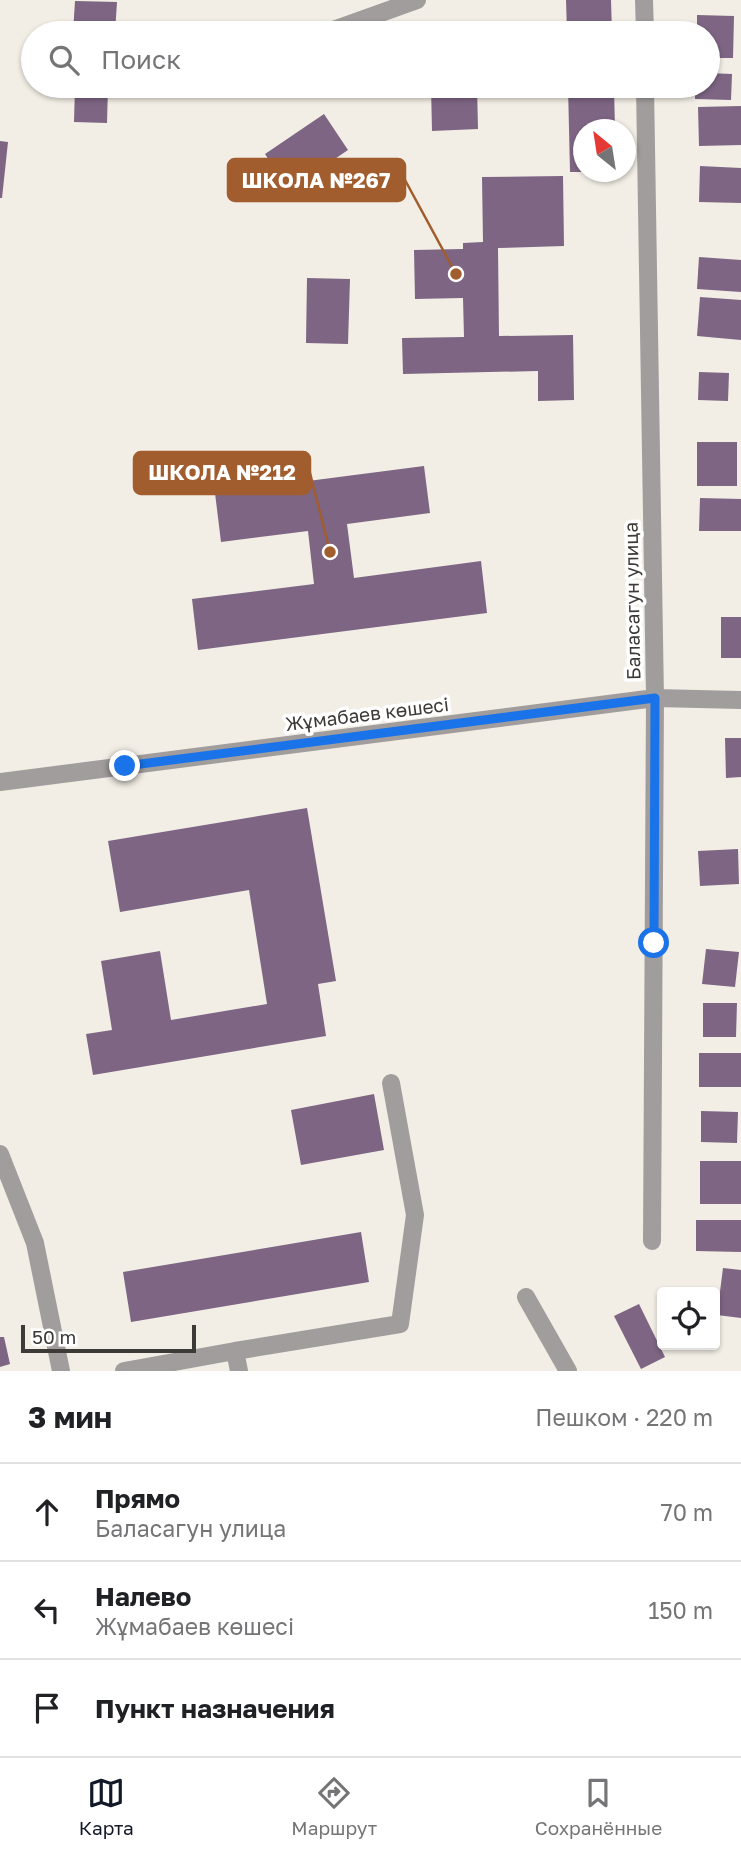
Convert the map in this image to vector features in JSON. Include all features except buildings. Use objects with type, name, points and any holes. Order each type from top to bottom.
[{"type":"street","points":[[358,21],[417,0]]},
{"type":"street","points":[[644,0],[645,21]]},
{"type":"street","name":"Баласагун улица","points":[[645,98],[655,698],[652,1241]]},
{"type":"street","name":"Жұмабаев көшесі","points":[[0,782],[655,698],[741,700]]},
{"type":"street","points":[[124,1371],[400,1324],[415,1216],[391,1083]]},
{"type":"street","points":[[1,1159],[35,1242],[61,1371]]},
{"type":"street","points":[[526,1297],[568,1371]]},
{"type":"street","points":[[235,1351],[239,1371]]},
{"type":"place","name":"ШКОЛА №267","points":[[456,274]]},
{"type":"place","name":"ШКОЛА №212","points":[[330,552]]},
{"type":"route","points":[[125,766],[655,698],[654,943]]}]
